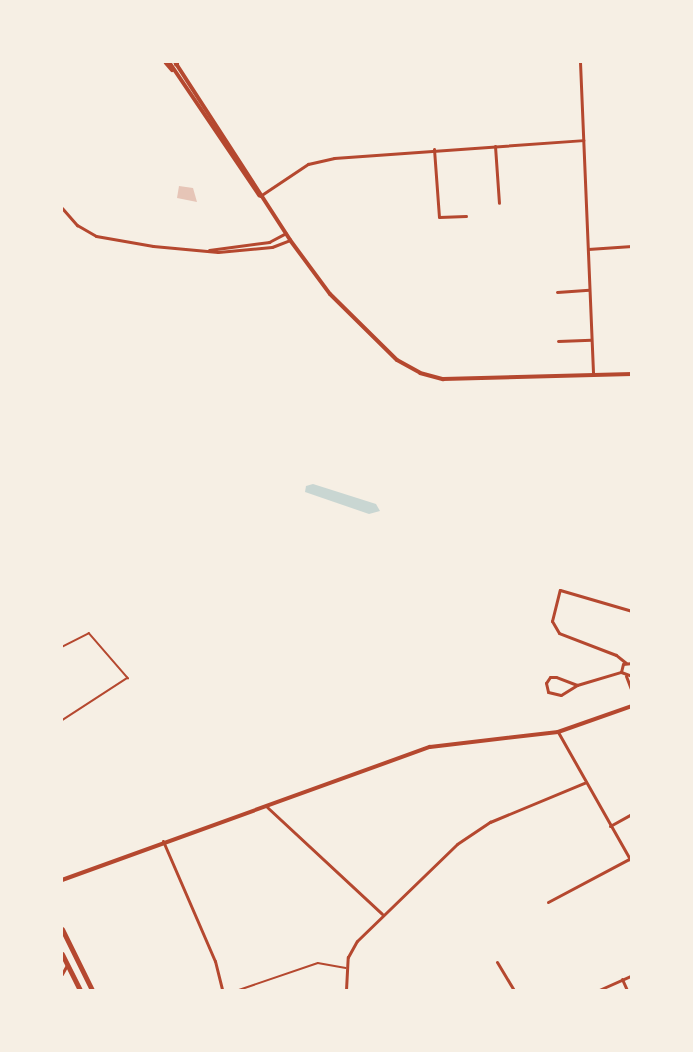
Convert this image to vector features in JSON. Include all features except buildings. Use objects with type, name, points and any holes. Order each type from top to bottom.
[{"type":"highway","points":[[62,929],[92,990]]},
{"type":"highway","points":[[62,954],[80,990]]},
{"type":"main road","points":[[168,62],[172,69]]},
{"type":"street","points":[[175,62],[184,81],[260,196]]},
{"type":"street","points":[[580,62],[593,375]]},
{"type":"street","points":[[172,69],[330,294],[397,360],[420,373],[443,379],[632,374]]},
{"type":"street","points":[[260,196],[313,162],[434,149],[583,140]]},
{"type":"street","points":[[495,146],[499,203]]},
{"type":"street","points":[[434,149],[439,216],[466,216]]},
{"type":"street","points":[[62,208],[77,225],[96,236],[153,246],[207,250],[272,247],[290,240]]},
{"type":"street","points":[[207,250],[269,242],[286,234]]},
{"type":"street","points":[[588,249],[632,246]]},
{"type":"street","points":[[557,292],[589,290]]},
{"type":"street","points":[[558,341],[591,340]]},
{"type":"street","points":[[632,612],[560,590],[552,621],[559,633],[616,655],[626,663],[632,663]]},
{"type":"street","points":[[577,685],[556,677],[550,677],[546,683],[548,692],[561,695],[577,685],[621,672],[626,663]]},
{"type":"street","points":[[621,672],[626,676],[632,692]]},
{"type":"street","points":[[626,676],[632,676]]},
{"type":"street","points":[[62,880],[162,841],[267,807],[430,747],[558,732],[632,706]]},
{"type":"street","points":[[548,902],[630,861],[584,783],[558,732]]},
{"type":"street","points":[[346,990],[346,968],[352,947],[382,914],[473,830],[584,783]]},
{"type":"street","points":[[267,807],[382,914]]},
{"type":"street","points":[[610,826],[632,814]]},
{"type":"street","points":[[162,841],[214,961],[222,990]]},
{"type":"street","points":[[498,962],[514,990]]},
{"type":"street","points":[[62,974],[67,965]]},
{"type":"street","points":[[599,990],[632,975]]},
{"type":"street","points":[[622,979],[627,990]]},
{"type":"lane","points":[[62,647],[89,633],[128,678],[62,721]]},
{"type":"lane","points":[[239,990],[318,963],[346,968]]},
{"type":"shaded area","points":[[313,484],[376,504],[380,511],[369,514],[305,492],[306,486]]}]
